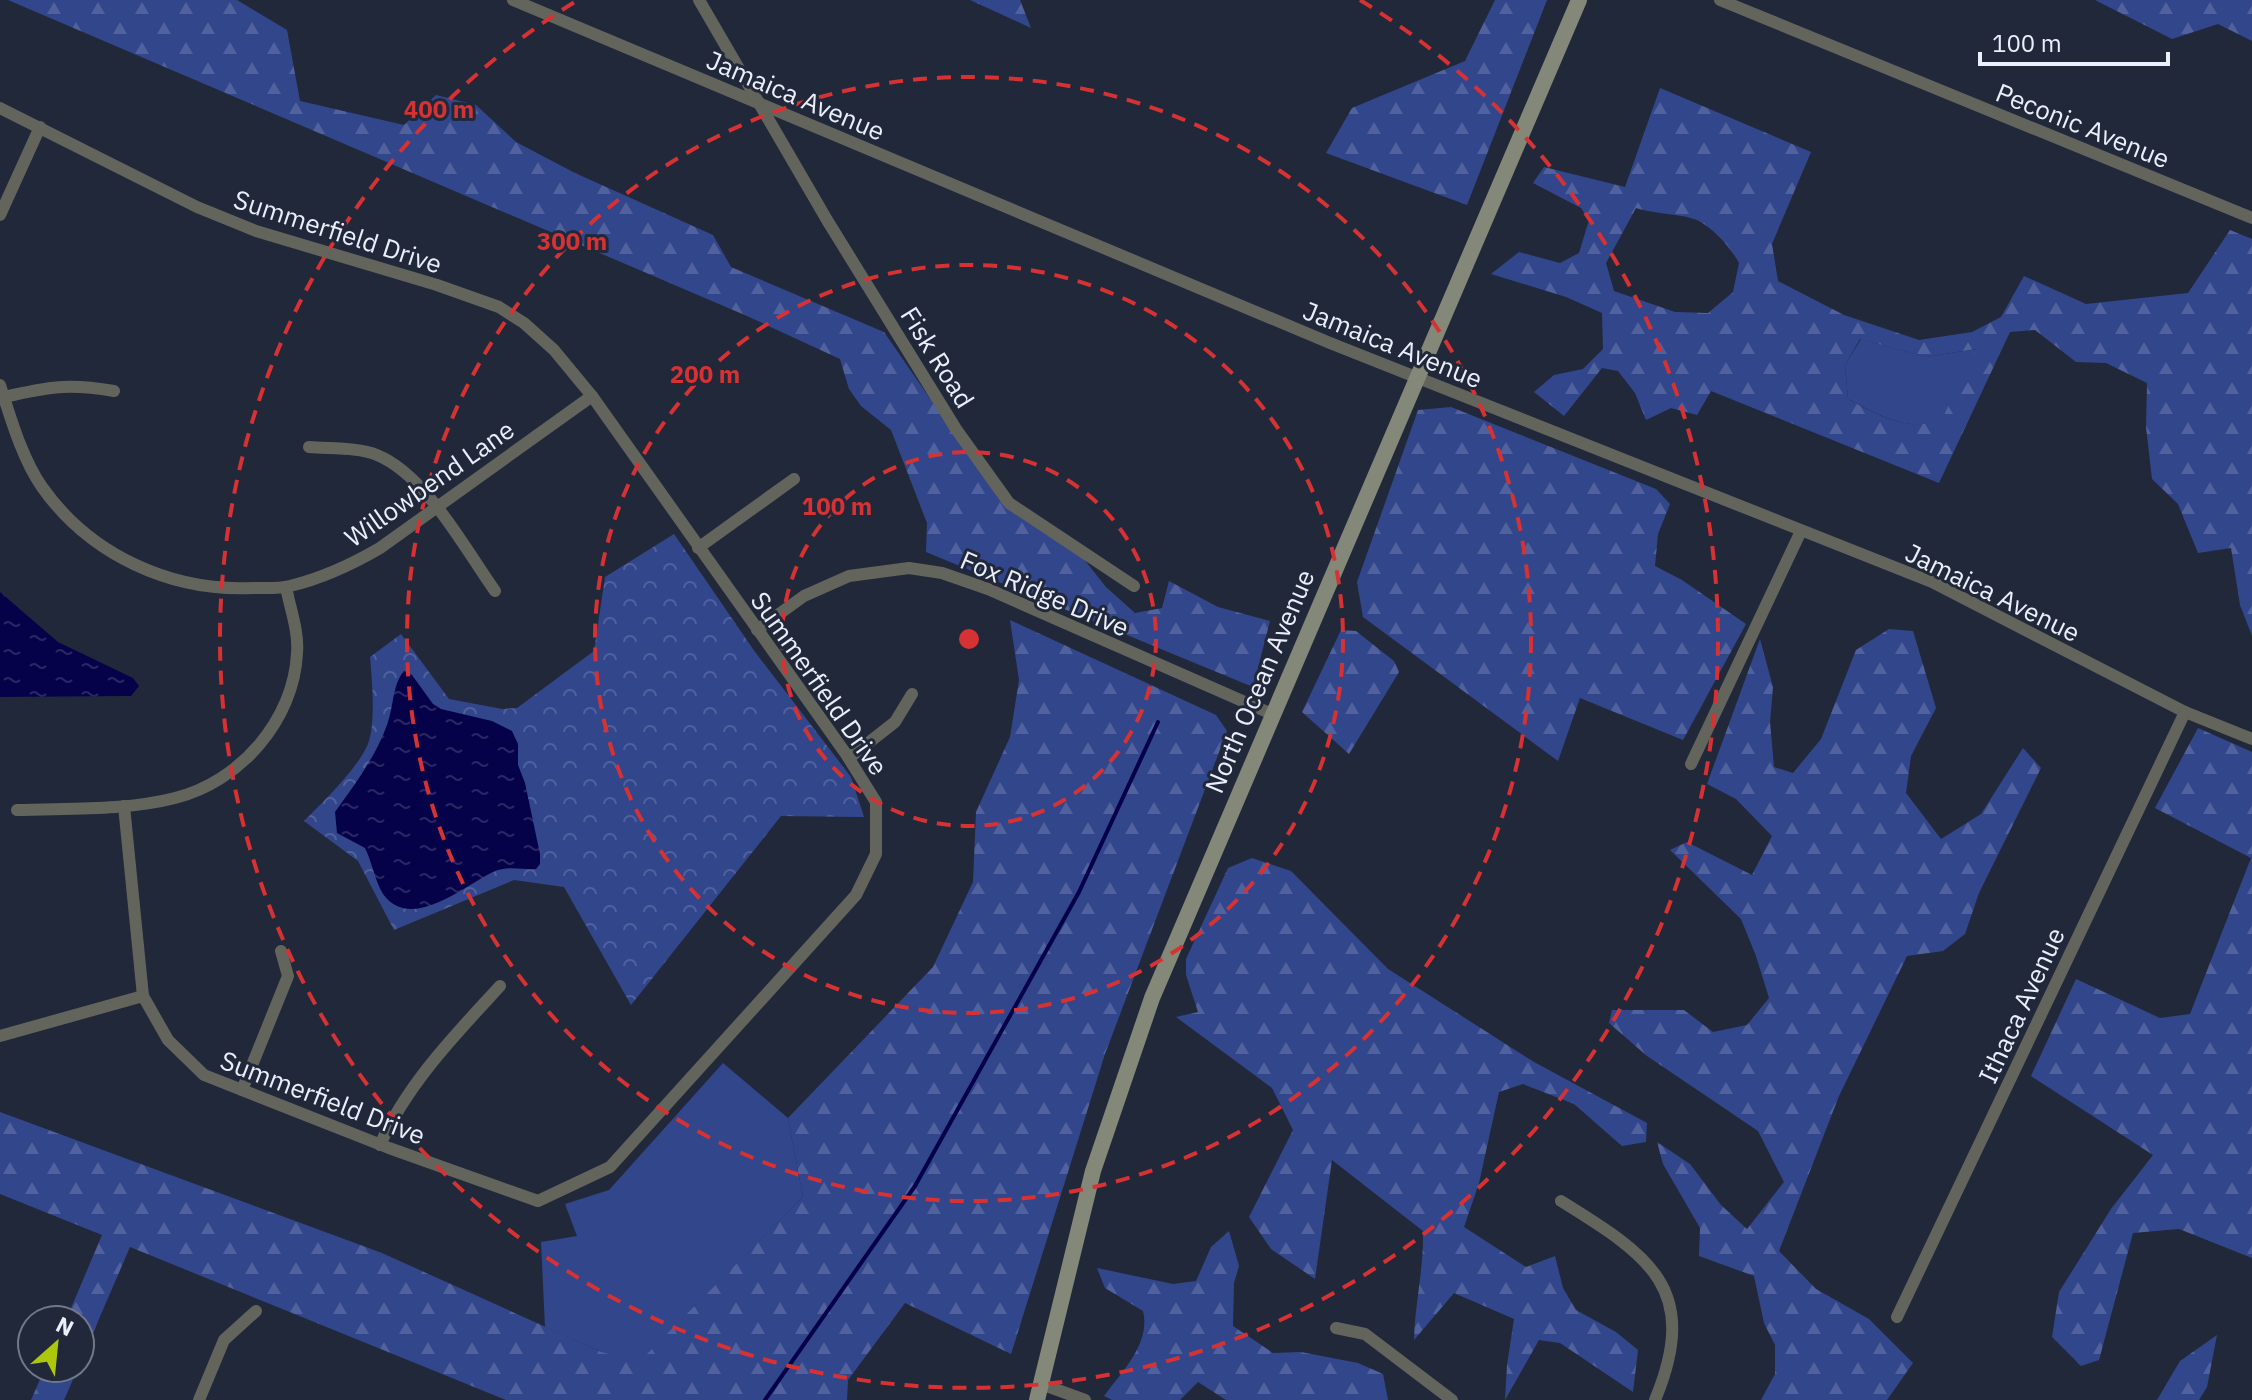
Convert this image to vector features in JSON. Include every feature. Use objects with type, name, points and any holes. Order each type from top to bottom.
[{"type":"main road","name":"North Ocean Avenue","points":[[1039,1392],[1085,1201],[1120,1085],[1169,954],[1579,0]]},
{"type":"street","name":"Jamaica Avenue","points":[[513,0],[1316,337],[1932,582],[2185,712],[2252,739]]},
{"type":"street","name":"Fisk Road","points":[[699,0],[757,102],[948,416],[1009,503],[1134,586]]},
{"type":"street","name":"Peconic Avenue","points":[[1720,0],[2252,218]]},
{"type":"street","name":"Summerfield Drive","points":[[0,108],[197,207],[256,231],[437,285],[499,307],[524,323],[554,350],[592,396],[849,758],[876,802],[876,854],[856,895],[610,1167],[538,1201],[380,1145],[204,1075],[168,1040],[143,996],[124,806]]},
{"type":"street","points":[[0,215],[40,127]]},
{"type":"street","points":[[2,391],[78,385],[114,391]]},
{"type":"street","name":"Willowbend Lane","points":[[2,391],[22,448],[40,485],[64,515],[130,564],[168,579],[229,589],[286,587],[344,569],[380,548],[592,396]]},
{"type":"street","points":[[309,447],[374,454],[397,465],[436,508],[495,591]]},
{"type":"street","points":[[698,548],[794,479]]},
{"type":"street","points":[[1691,764],[1801,531]]},
{"type":"street","name":"Fox Ridge Drive","points":[[757,630],[804,596],[849,576],[909,568],[942,573],[988,589],[1272,714]]},
{"type":"street","points":[[17,810],[124,806],[192,793],[248,757],[268,736],[287,702],[298,652],[286,587]]},
{"type":"street","points":[[849,758],[895,722],[912,694]]},
{"type":"street","name":"Ithaca Avenue","points":[[1897,1317],[2185,712]]},
{"type":"street","points":[[242,1090],[288,976],[281,951]]},
{"type":"street","points":[[380,1145],[394,1113],[414,1085],[500,986]]},
{"type":"street","points":[[0,1036],[143,996]]},
{"type":"street","points":[[1561,1201],[1645,1259],[1664,1288],[1672,1307],[1674,1327],[1672,1349],[1655,1400]]},
{"type":"street","points":[[199,1400],[224,1340],[256,1311]]},
{"type":"street","points":[[1336,1328],[1365,1334],[1452,1400]]},
{"type":"street","points":[[1039,1392],[1085,1400]]},
{"type":"green space","points":[[8,0],[237,0],[287,30],[300,101],[404,125],[436,95],[476,105],[516,142],[575,173],[713,235],[731,267],[884,332],[1005,507],[1083,558],[1106,587],[1135,613],[1162,608],[1169,581],[1218,607],[1270,621],[1253,687],[926,552],[927,523],[891,430],[861,406],[849,389],[840,359],[747,316]]},
{"type":"green space","points":[[970,0],[1020,0],[1031,28]]},
{"type":"green space","points":[[1495,0],[1547,0],[1467,205],[1326,153],[1352,108],[1465,61]]},
{"type":"green space","points":[[2095,0],[2252,0],[2252,41],[2218,24],[2172,39]]},
{"type":"green space","points":[[1660,88],[1811,152],[1772,244],[1778,281],[1844,315],[1919,340],[1972,332],[2001,317],[2024,276],[2086,304],[2188,293],[2230,230],[2252,239],[2252,636],[2240,605],[2231,548],[2198,553],[2178,504],[2152,479],[2146,427],[2147,383],[2106,363],[2076,362],[2035,330],[2010,332],[1939,483],[1711,391],[1697,415],[1671,408],[1646,420],[1635,393],[1618,371],[1602,368],[1564,416],[1534,392],[1554,375],[1583,369],[1603,349],[1602,313],[1566,297],[1491,274],[1519,252],[1560,263],[1579,253],[1589,220],[1581,208],[1533,183],[1544,167],[1625,187]],"holes":[[[1636,208],[1693,219],[1710,229],[1727,245],[1739,263],[1733,292],[1708,313],[1675,312],[1614,291],[1606,263]],[[1860,339],[1926,357],[1976,349],[1942,419],[1930,423],[1906,423],[1870,411],[1848,399],[1845,365]]]},
{"type":"green space","points":[[1861,339],[1926,357],[1977,349],[1942,420],[1918,425],[1894,420],[1848,399],[1845,365]]},
{"type":"green space","points":[[1451,407],[1656,489],[1670,504],[1658,534],[1655,566],[1682,580],[1746,624],[1683,740],[1580,698],[1558,761],[1363,617],[1357,582],[1418,410]]},
{"type":"green space","points":[[674,534],[755,652],[851,777],[864,817],[781,816],[631,1005],[564,887],[514,880],[394,930],[358,861],[304,821],[348,774],[368,744],[373,713],[370,657],[401,634],[449,699],[502,709],[517,708],[594,651],[605,577]]},
{"type":"green space","points":[[1010,620],[1216,715],[1227,731],[1105,1054],[1011,1354],[905,1303],[848,1380],[847,1400],[506,1400],[130,1247],[96,1326],[96,1304],[73,1304],[102,1235],[0,1194],[0,1112],[382,1253],[599,1351],[638,1363],[803,1197],[788,1118],[933,967],[973,882],[976,812],[1010,737],[1019,680]]},
{"type":"green space","points":[[1889,629],[1913,631],[1936,708],[1911,756],[1906,793],[1941,839],[1981,814],[2023,748],[2041,768],[1979,893],[1965,934],[1943,951],[1907,956],[1839,1096],[1779,1251],[1816,1289],[1869,1319],[1913,1363],[1887,1400],[1761,1400],[1775,1374],[1775,1345],[1764,1323],[1754,1276],[1699,1256],[1700,1228],[1663,1164],[1657,1142],[1690,1164],[1721,1205],[1747,1229],[1784,1182],[1758,1131],[1647,1056],[1609,1023],[1612,1010],[1684,1010],[1713,1032],[1747,1025],[1769,998],[1741,919],[1670,850],[1687,842],[1752,875],[1772,836],[1736,799],[1707,784],[1760,639],[1773,687],[1770,722],[1774,767],[1793,773],[1821,739],[1856,650]]},
{"type":"green space","points":[[1341,630],[1356,631],[1394,661],[1399,672],[1349,754],[1302,712]]},
{"type":"green space","points":[[2198,728],[2252,752],[2252,1258],[2179,1229],[2133,1233],[2099,1360],[2081,1366],[2052,1337],[2059,1292],[2111,1209],[2153,1155],[2031,1076],[2076,979],[2160,1018],[2190,1014],[2251,858],[2155,808]]},
{"type":"green space","points":[[1252,858],[1291,871],[1388,969],[1534,1062],[1647,1123],[1646,1142],[1622,1146],[1574,1104],[1523,1084],[1499,1092],[1479,1183],[1464,1227],[1526,1267],[1555,1256],[1563,1288],[1576,1310],[1616,1332],[1638,1350],[1633,1392],[1560,1343],[1539,1340],[1505,1400],[1514,1319],[1454,1293],[1414,1340],[1423,1231],[1332,1160],[1315,1279],[1271,1249],[1249,1217],[1293,1130],[1272,1088],[1176,1017],[1198,1012],[1186,975],[1186,959],[1228,868]]},
{"type":"green space","points":[[723,1063],[788,1118],[803,1197],[638,1364],[545,1327],[541,1242],[577,1236],[565,1204],[609,1190]]},
{"type":"green space","points":[[1229,1231],[1239,1266],[1234,1283],[1233,1326],[1273,1353],[1301,1352],[1358,1363],[1383,1374],[1388,1400],[1226,1400],[1198,1382],[1180,1400],[1112,1400],[1104,1396],[1139,1346],[1144,1323],[1143,1311],[1105,1288],[1097,1268],[1173,1284],[1196,1281],[1211,1247]]},
{"type":"green space","points":[[2217,1335],[2207,1387],[2199,1400],[2157,1400],[2180,1361]]},
{"type":"green space","points":[[38,1384],[71,1384],[64,1400],[31,1400]]},
{"type":"water","points":[[0,592],[58,642],[133,678],[139,686],[131,696],[0,697]]},
{"type":"water","points":[[404,671],[412,675],[433,704],[441,709],[492,721],[512,731],[518,744],[518,765],[525,783],[540,854],[540,864],[536,869],[499,870],[438,902],[423,908],[408,909],[395,905],[383,894],[365,848],[337,833],[335,812],[377,749],[389,718],[397,683]]},
{"type":"waterway","points":[[765,1400],[915,1186],[1079,892],[1158,722]]}]
